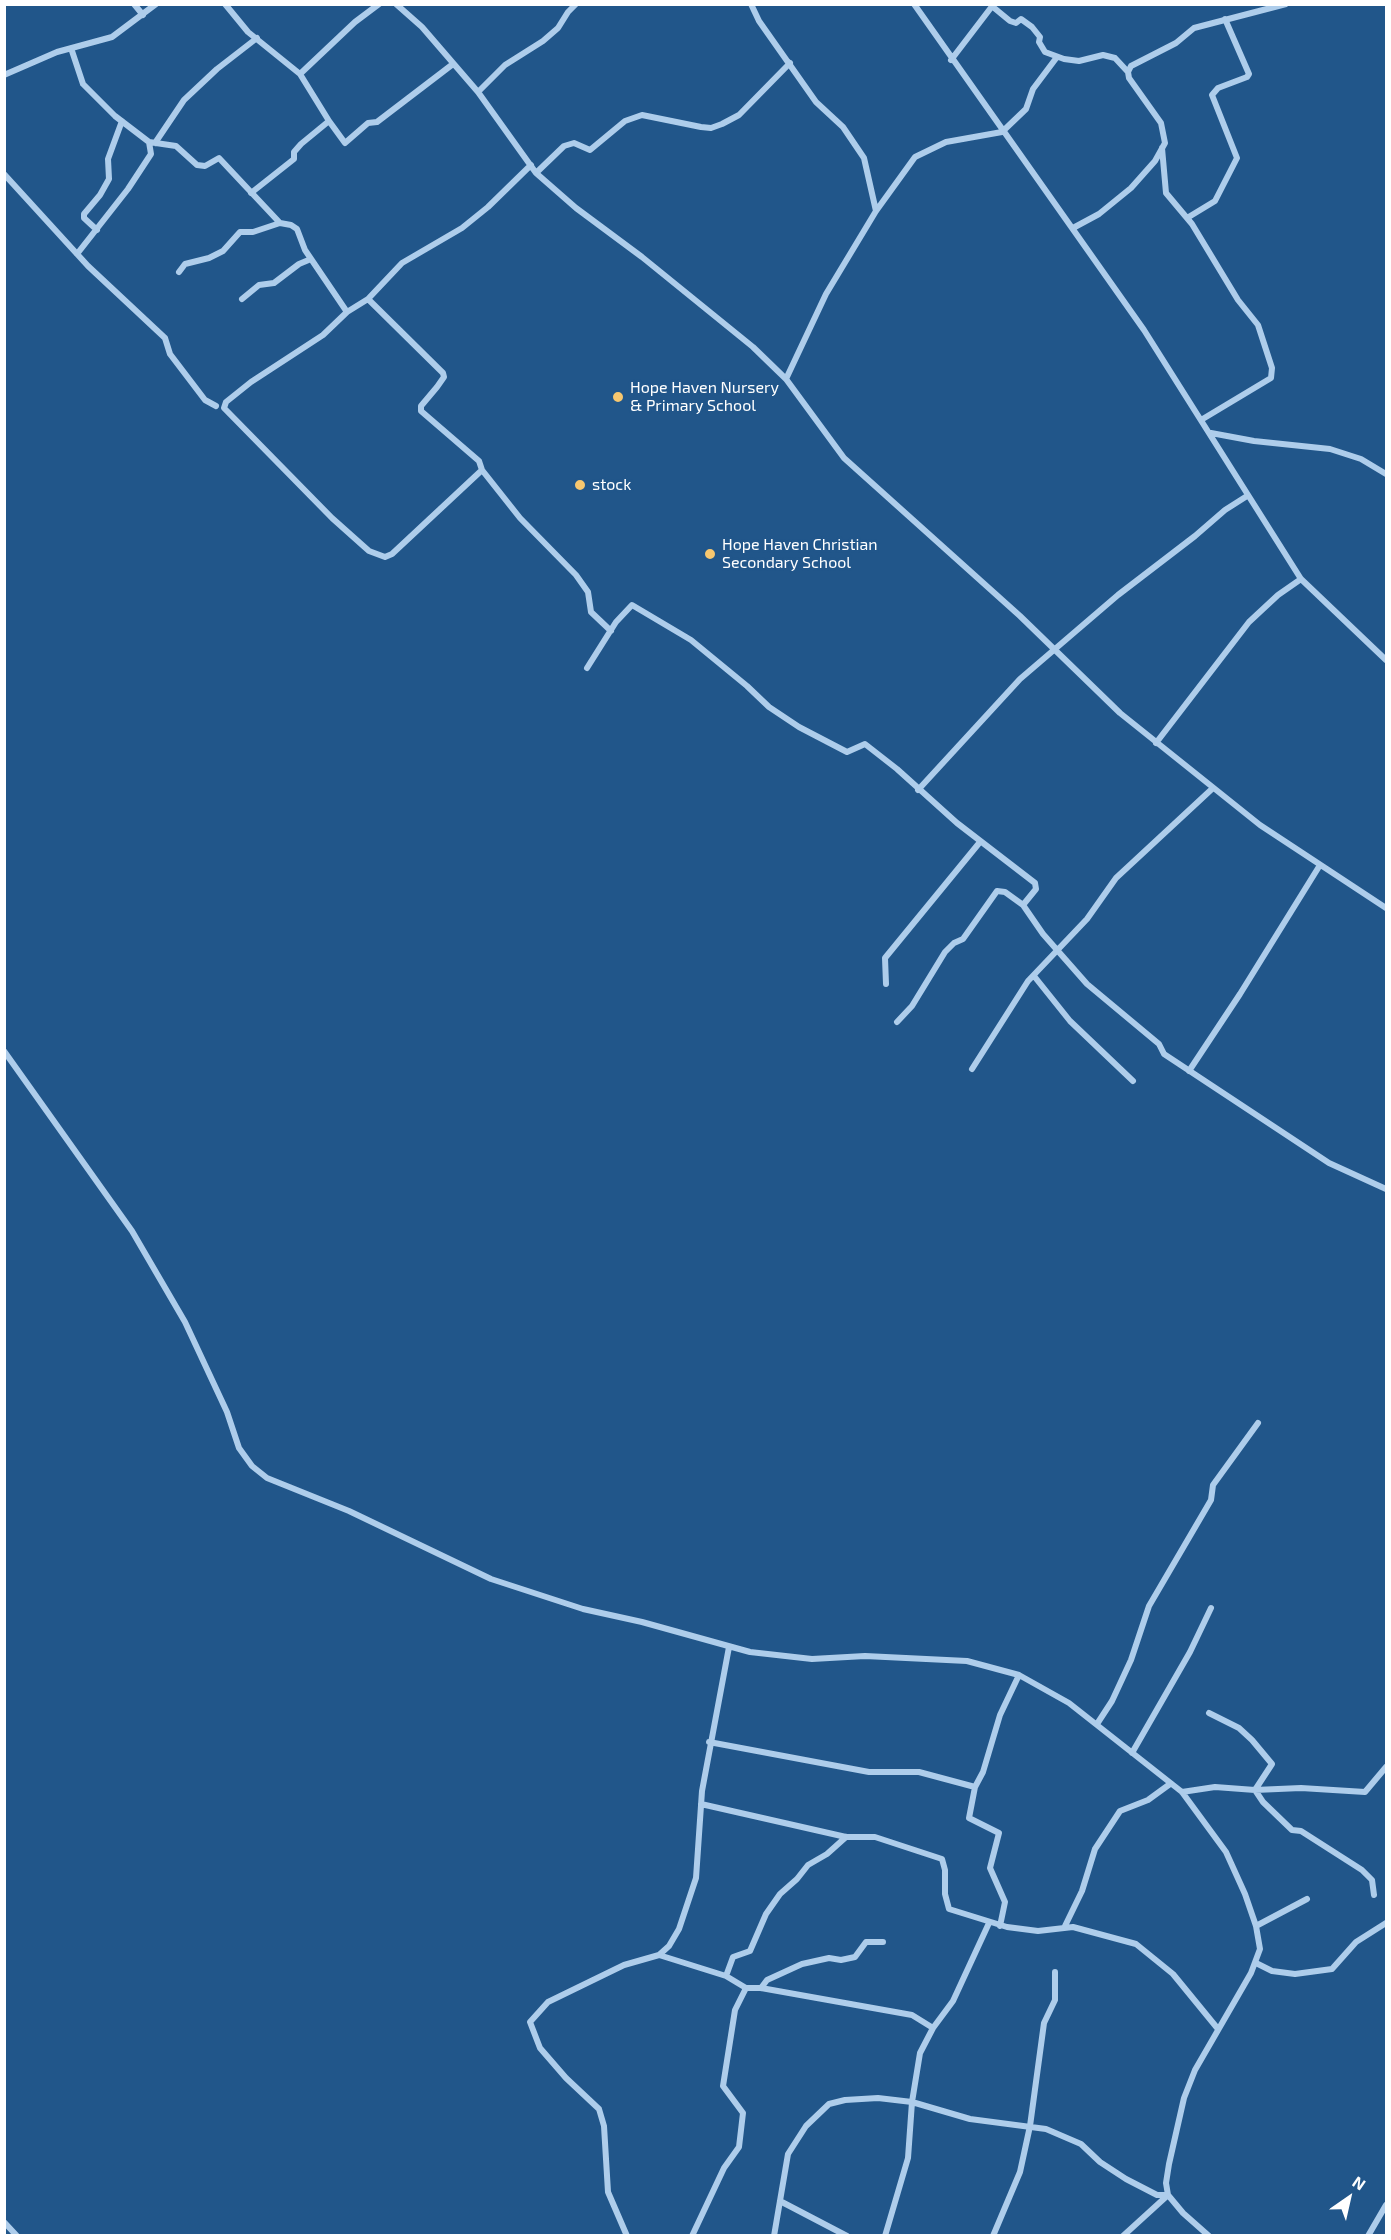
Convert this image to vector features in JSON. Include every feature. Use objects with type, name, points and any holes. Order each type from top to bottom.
[{"type":"street","points":[[134,4],[142,15]]},
{"type":"street","points":[[4,75],[71,48],[112,37],[156,4]]},
{"type":"street","points":[[225,4],[257,38],[300,74],[345,143],[368,123],[377,122],[453,64]]},
{"type":"street","points":[[300,74],[355,22],[379,4]]},
{"type":"street","points":[[396,4],[422,27],[478,92],[536,173],[576,208],[725,321],[786,379],[844,458],[1020,616],[1120,713],[1260,825],[1386,908]]},
{"type":"street","points":[[478,92],[505,65],[543,41],[558,28],[576,4]]},
{"type":"street","points":[[751,4],[768,35],[816,102],[843,127],[864,158],[876,211]]},
{"type":"street","points":[[914,4],[951,60],[1073,228],[1137,321],[1211,433],[1247,496],[1301,579],[1386,660]]},
{"type":"street","points":[[1128,72],[1131,66],[1176,44],[1194,28],[1286,4]]},
{"type":"street","points":[[951,60],[993,6],[1010,21],[1024,20],[1040,37],[1039,42],[1045,52],[1079,61],[1103,54],[1115,58],[1128,72],[1129,78],[1161,123],[1165,135],[1162,148],[1166,193],[1187,218],[1238,300],[1257,325],[1272,368],[1270,378],[1201,420]]},
{"type":"street","points":[[1187,218],[1215,201],[1237,158],[1212,95],[1218,88],[1249,74],[1225,19]]},
{"type":"street","points":[[77,254],[97,230],[151,154],[152,143],[184,100],[217,69],[257,38]]},
{"type":"street","points":[[71,48],[83,84],[122,121],[152,143],[176,146],[196,165],[205,166],[219,158],[280,224]]},
{"type":"street","points":[[786,379],[826,294],[876,211],[915,157],[921,152],[946,142],[1002,132],[1026,109],[1033,89],[1057,57]]},
{"type":"street","points":[[536,173],[564,146],[574,142],[590,150],[625,121],[642,115],[701,127],[711,128],[722,124],[739,115],[790,63]]},
{"type":"street","points":[[97,230],[84,218],[84,214],[100,195],[109,179],[108,159],[122,121]]},
{"type":"street","points":[[251,193],[294,159],[294,152],[301,144],[329,121]]},
{"type":"street","points":[[1073,228],[1098,214],[1131,188],[1162,148]]},
{"type":"street","points":[[482,470],[392,554],[385,557],[369,551],[332,518],[304,486],[224,408],[226,402],[323,335],[347,312],[368,299],[402,263],[462,228],[488,207],[531,165]]},
{"type":"street","points":[[4,174],[77,254],[165,338],[170,354],[206,400],[216,406]]},
{"type":"street","points":[[179,272],[185,264],[209,258],[223,251],[240,232],[253,232],[280,224],[291,225],[297,229],[311,259],[347,312]]},
{"type":"street","points":[[242,299],[259,285],[274,284],[299,264],[311,259]]},
{"type":"street","points":[[368,299],[443,373],[444,376],[437,387],[421,406],[421,411],[479,461],[482,470],[520,518],[576,574],[588,592],[591,612],[611,631]]},
{"type":"street","points":[[1211,433],[1254,441],[1330,449],[1361,459],[1386,474]]},
{"type":"street","points":[[918,790],[1020,679],[1225,510],[1247,496]]},
{"type":"street","points":[[1156,743],[1249,622],[1291,584],[1301,579]]},
{"type":"street","points":[[587,668],[629,606],[643,609],[691,640],[747,686],[768,707],[847,752],[865,744],[980,842],[1035,883],[1036,889],[1023,905]]},
{"type":"street","points":[[972,1069],[1022,989],[1088,919],[1116,878],[1213,788]]},
{"type":"street","points":[[886,984],[885,958],[980,842]]},
{"type":"street","points":[[1189,1071],[1320,865]]},
{"type":"street","points":[[897,1022],[912,1006],[945,952],[954,943],[963,939],[997,891],[1005,892],[1023,905],[1057,952],[1087,984],[1159,1044],[1164,1054],[1329,1162],[1386,1189]]},
{"type":"street","points":[[1034,976],[1070,1021],[1133,1081]]},
{"type":"street","points":[[4,1051],[132,1231],[185,1322],[222,1402],[239,1448],[252,1466],[267,1478],[349,1510],[491,1579],[583,1609],[642,1622],[729,1647],[812,1659],[865,1656],[967,1661],[1019,1675],[1060,1698],[1097,1724],[1182,1792],[1226,1852],[1256,1926],[1260,1950],[1256,1963],[1195,2070],[1184,2098],[1169,2164],[1166,2183],[1168,2195],[1183,2213],[1209,2235]]},
{"type":"street","points":[[1097,1724],[1112,1701],[1131,1660],[1149,1606],[1211,1500],[1214,1485],[1258,1423]]},
{"type":"street","points":[[1132,1753],[1190,1652],[1211,1608]]},
{"type":"street","points":[[627,2235],[608,2192],[604,2126],[599,2109],[566,2078],[540,2048],[530,2022],[548,2002],[624,1965],[659,1955],[669,1946],[679,1929],[696,1878],[701,1804],[709,1742],[729,1647]]},
{"type":"street","points":[[1000,1926],[1005,1902],[990,1868],[999,1833],[969,1818],[975,1787],[983,1772],[1000,1715],[1019,1675]]},
{"type":"street","points":[[1209,1713],[1239,1728],[1272,1764],[1255,1790]]},
{"type":"street","points":[[709,1742],[869,1772],[919,1772],[975,1787]]},
{"type":"street","points":[[1182,1792],[1215,1787],[1255,1790],[1301,1788],[1365,1792],[1386,1767]]},
{"type":"street","points":[[1065,1926],[1082,1891],[1095,1849],[1119,1811],[1148,1800],[1170,1784]]},
{"type":"street","points":[[1255,1790],[1292,1830],[1301,1831],[1362,1870],[1372,1880],[1374,1895]]},
{"type":"street","points":[[701,1804],[846,1837],[875,1837],[942,1859],[945,1864],[945,1894],[950,1909],[1000,1926],[1038,1931],[1065,1926],[1136,1944],[1173,1974],[1218,2029]]},
{"type":"street","points":[[726,1976],[733,1957],[750,1951],[766,1914],[780,1894],[797,1879],[808,1865],[827,1854],[846,1837]]},
{"type":"street","points":[[1256,1926],[1296,1907],[1307,1899]]},
{"type":"street","points":[[885,2235],[908,2158],[912,2102],[920,2053],[933,2028],[953,2001],[989,1923]]},
{"type":"street","points":[[1256,1963],[1272,1971],[1295,1974],[1332,1969],[1356,1941],[1386,1923]]},
{"type":"street","points":[[761,1988],[767,1980],[802,1964],[829,1958],[841,1960],[855,1957],[866,1942],[874,1940],[883,1942]]},
{"type":"street","points":[[659,1955],[726,1976],[746,1988],[761,1988],[912,2015],[933,2028]]},
{"type":"street","points":[[993,2235],[1020,2172],[1030,2126],[1044,2023],[1055,2000],[1055,1972]]},
{"type":"street","points":[[692,2235],[724,2168],[739,2146],[743,2113],[723,2086],[735,2010],[746,1988]]},
{"type":"street","points":[[774,2235],[788,2154],[806,2126],[829,2104],[845,2100],[878,2098],[912,2102],[970,2120],[1030,2126],[1062,2135],[1081,2144],[1100,2162],[1126,2179],[1157,2194],[1168,2195]]},
{"type":"street","points":[[1123,2235],[1168,2195]]},
{"type":"street","points":[[780,2201],[847,2235]]},
{"type":"street","points":[[1368,2235],[1386,2205]]},
{"type":"street","points":[[4,2222],[17,2235]]},
{"type":"place","name":"Hope Haven Nursery & Primary School","points":[[618,397]]},
{"type":"place","name":"stock","points":[[580,485]]},
{"type":"place","name":"Hope Haven Christian Secondary School","points":[[710,554]]}]
